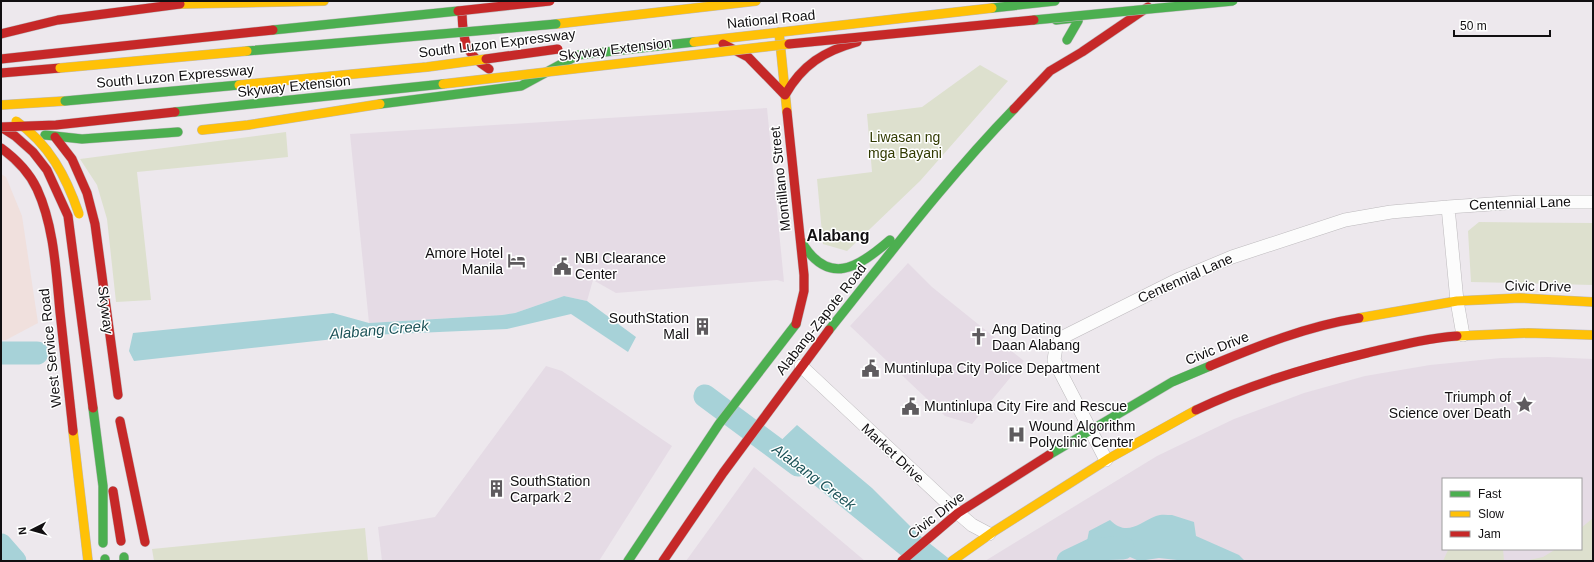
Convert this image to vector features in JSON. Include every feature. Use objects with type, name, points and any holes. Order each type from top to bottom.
[{"type":"main road","points":[[1,34],[58,20],[190,3],[324,1]]},
{"type":"main road","points":[[461,1],[463,42],[476,62],[521,86]]},
{"type":"main road","points":[[1,59],[550,1]]},
{"type":"main road","name":"South Luzon Expressway","points":[[1,73],[556,24],[756,1]]},
{"type":"main road","name":"South Luzon Expressway","points":[[1,105],[65,101],[427,67],[996,1]]},
{"type":"main road","name":"National Road","points":[[521,86],[573,50],[700,41],[1055,1]]},
{"type":"main road","name":"Alabang-Zapote Road","points":[[662,561],[801,366],[928,205],[985,139],[1050,71],[1064,46],[1110,1]]},
{"type":"main road","name":"Alabang-Zapote Road","points":[[1050,71],[1082,52],[1157,1]]},
{"type":"main road","name":"Skyway Extension","points":[[1,126],[72,123],[425,86],[745,48],[1233,1]]},
{"type":"main road","points":[[1,59],[56,44],[405,11],[448,2]]},
{"type":"main road","points":[[557,14],[552,21],[549,37],[558,51],[573,50]]},
{"type":"main road","points":[[700,41],[722,44],[748,57],[785,95],[799,73],[829,50],[872,37],[1074,18],[1078,20],[1076,26],[1064,46]]},
{"type":"main road","name":"Montillano Street","points":[[779,32],[804,291],[797,322]]},
{"type":"main road","points":[[202,130],[248,125],[427,97],[521,86]]},
{"type":"main road","points":[[7,116],[23,126],[42,143],[58,164],[71,187],[80,222]]},
{"type":"main road","points":[[1,126],[55,137],[82,139],[178,132]]},
{"type":"main road","name":"Skyway","points":[[1,126],[33,152],[47,170],[68,216],[82,313],[103,486],[103,543],[94,508]]},
{"type":"main road","points":[[1,135],[30,160],[41,176],[56,215],[90,494]]},
{"type":"main road","points":[[55,137],[72,159],[87,193],[95,224],[118,395]]},
{"type":"main road","name":"West Service Road","points":[[1,148],[21,165],[31,178],[40,197],[47,221],[58,290],[88,561]]},
{"type":"main road","points":[[800,241],[813,259],[828,268],[841,269],[854,265],[874,254],[928,205]]},
{"type":"main road","name":"Civic Drive","points":[[902,561],[958,514],[1089,430],[1172,382],[1245,351],[1303,331],[1351,319],[1457,301],[1520,298],[1593,302]]},
{"type":"main road","name":"Alabang-Zapote Road","points":[[628,561],[719,424],[797,322]]},
{"type":"main road","points":[[952,561],[989,534],[1106,460],[1187,414],[1256,385],[1309,367],[1353,356],[1397,346],[1463,335],[1544,333],[1593,335]]},
{"type":"main road","points":[[120,421],[123,442],[137,496],[145,542]]},
{"type":"main road","points":[[110,469],[121,541]]},
{"type":"street","name":"Centennial Lane","points":[[1106,460],[1089,430],[1054,360],[1056,347],[1063,336],[1178,280],[1232,257],[1345,220],[1391,212],[1448,206],[1521,202],[1593,202]]},
{"type":"street","name":"Centennial Lane","points":[[1448,206],[1457,301],[1463,335]]},
{"type":"street","name":"Market Drive","points":[[801,366],[958,514],[972,525],[989,534]]},
{"type":"shaded area","points":[[767,108],[784,282],[777,280],[616,293],[593,280],[587,301],[564,296],[515,313],[502,315],[369,323],[350,134]]},
{"type":"shaded area","points":[[1,174],[6,177],[22,216],[38,323],[6,340],[1,340]]},
{"type":"shaded area","points":[[908,263],[932,287],[1024,361],[972,424],[945,416],[850,326]]},
{"type":"shaded area","points":[[1548,357],[1593,359],[1593,561],[985,561],[1157,456],[1234,419],[1304,393],[1365,376],[1430,365],[1501,358]]},
{"type":"shaded area","points":[[546,366],[562,371],[672,446],[599,561],[382,561],[378,527],[435,517]]},
{"type":"shaded area","points":[[754,467],[865,561],[686,561]]},
{"type":"green space","name":"Liwasan ng mga Bayani","points":[[980,65],[1008,81],[920,181],[847,251],[823,244],[817,179],[872,172],[867,114],[922,107]]},
{"type":"green space","points":[[286,132],[288,157],[137,172],[151,300],[116,302],[107,219],[97,185],[80,159]]},
{"type":"green space","points":[[1479,222],[1593,223],[1593,285],[1471,282],[1468,231]]},
{"type":"green space","points":[[1593,518],[1593,561],[1525,561],[1543,557],[1554,550],[1582,550],[1582,527]]},
{"type":"green space","points":[[365,528],[368,561],[154,561],[152,549]]},
{"type":"green space","points":[[1448,550],[1503,550],[1504,561],[1443,561]]},
{"type":"water","points":[[564,296],[587,301],[636,337],[628,352],[571,314],[507,329],[371,335],[134,361],[129,351],[133,333],[333,313],[369,323],[502,315],[515,313]]},
{"type":"water","points":[[797,425],[872,488],[919,535],[952,561],[908,561],[771,450]]},
{"type":"water","points":[[1158,515],[1172,515],[1194,522],[1196,536],[1239,555],[1245,561],[1186,561],[1159,558],[1139,561],[1121,553],[1100,556],[1085,544],[1089,531],[1110,520],[1122,528],[1128,528],[1138,525]]},
{"type":"waterway","name":"Alabang Creek","points":[[1,353],[37,353]]},
{"type":"waterway","name":"Alabang Creek","points":[[705,396],[798,465]]},
{"type":"waterway","points":[[1,545],[15,561]]},
{"type":"waterway","name":"Alabang Creek","points":[[1068,561],[1093,549],[1123,548]]},
{"type":"traffic: fast","points":[[992,8],[1055,1]]},
{"type":"traffic: fast","points":[[1034,20],[1233,1]]},
{"type":"traffic: fast","points":[[273,30],[458,11]]},
{"type":"traffic: fast","points":[[1056,20],[1074,18],[1078,21],[1067,40]]},
{"type":"traffic: fast","points":[[247,51],[556,24]]},
{"type":"traffic: fast","points":[[380,104],[521,86],[578,55],[694,42]]},
{"type":"traffic: fast","points":[[175,112],[443,84]]},
{"type":"traffic: fast","points":[[65,101],[239,85]]},
{"type":"traffic: fast","points":[[829,330],[942,189],[1014,109]]},
{"type":"traffic: fast","points":[[45,135],[82,139],[178,132]]},
{"type":"traffic: fast","points":[[801,241],[811,255],[822,264],[833,268],[844,268],[855,265],[890,240]]},
{"type":"traffic: fast","points":[[628,561],[719,424],[796,324]]},
{"type":"traffic: fast","points":[[1049,455],[1172,382],[1210,366]]},
{"type":"traffic: fast","points":[[93,408],[103,486],[103,543]]},
{"type":"traffic: slow","points":[[180,4],[324,1]]},
{"type":"traffic: slow","points":[[556,24],[756,1]]},
{"type":"traffic: slow","points":[[694,42],[992,8]]},
{"type":"traffic: slow","points":[[779,32],[787,112]]},
{"type":"traffic: slow","points":[[443,84],[789,44]]},
{"type":"traffic: slow","points":[[60,68],[247,51]]},
{"type":"traffic: slow","points":[[239,85],[427,67],[486,59]]},
{"type":"traffic: slow","points":[[1,105],[65,101]]},
{"type":"traffic: slow","points":[[202,130],[248,125],[380,104]]},
{"type":"traffic: slow","points":[[16,121],[38,140],[55,162],[62,174],[79,214]]},
{"type":"traffic: slow","points":[[1359,318],[1457,301],[1520,298],[1593,302]]},
{"type":"traffic: slow","points":[[1457,336],[1528,333],[1593,335]]},
{"type":"traffic: slow","points":[[952,561],[993,532],[1108,459],[1196,410]]},
{"type":"traffic: slow","points":[[73,431],[88,561]]},
{"type":"traffic: jam","points":[[458,11],[550,1]]},
{"type":"traffic: jam","points":[[1,34],[58,20],[180,4]]},
{"type":"traffic: jam","points":[[1014,109],[1050,71],[1082,52],[1148,7]]},
{"type":"traffic: jam","points":[[462,14],[463,32],[467,46],[475,58],[489,69]]},
{"type":"traffic: jam","points":[[789,44],[1034,20]]},
{"type":"traffic: jam","points":[[1,59],[273,30]]},
{"type":"traffic: jam","points":[[785,95],[799,75],[815,61],[834,50],[857,42]]},
{"type":"traffic: jam","points":[[723,44],[748,57],[785,95]]},
{"type":"traffic: jam","points":[[486,59],[558,49]]},
{"type":"traffic: jam","points":[[1,73],[60,68]]},
{"type":"traffic: jam","points":[[1,127],[56,125],[175,112]]},
{"type":"traffic: jam","points":[[787,112],[804,275],[804,291],[796,324]]},
{"type":"traffic: jam","points":[[1,127],[15,136],[33,152],[47,170],[68,216],[93,408]]},
{"type":"traffic: jam","points":[[55,137],[72,159],[87,193],[95,224],[118,395]]},
{"type":"traffic: jam","points":[[1,148],[17,161],[30,177],[43,203],[51,233],[73,431]]},
{"type":"traffic: jam","points":[[1210,366],[1302,331],[1359,318]]},
{"type":"traffic: jam","points":[[663,561],[723,473],[829,330]]},
{"type":"traffic: jam","points":[[1196,410],[1258,384],[1323,364],[1412,343],[1457,336]]},
{"type":"traffic: jam","points":[[120,421],[145,542]]},
{"type":"traffic: jam","points":[[902,561],[958,513],[1049,455]]},
{"type":"traffic: jam","points":[[113,491],[121,541]]},
{"type":"place","name":"Amore Hotel Manila","points":[[516,261]]},
{"type":"place","name":"NBI Clearance Center","points":[[562,266]]},
{"type":"place","name":"SouthStation Mall","points":[[702,326]]},
{"type":"place","name":"Ang Dating Daan Alabang","points":[[979,337]]},
{"type":"place","name":"Muntinlupa City Police Department","points":[[871,368]]},
{"type":"place","name":"Triumph of Science over Death","points":[[1524,405]]},
{"type":"place","name":"Muntinlupa City Fire and Rescue","points":[[911,406]]},
{"type":"place","name":"Wound Algorithm Polyclinic Center","points":[[1016,434]]},
{"type":"place","name":"SouthStation Carpark 2","points":[[497,489]]},
{"type":"district","name":"Alabang","points":[[838,235]]}]
